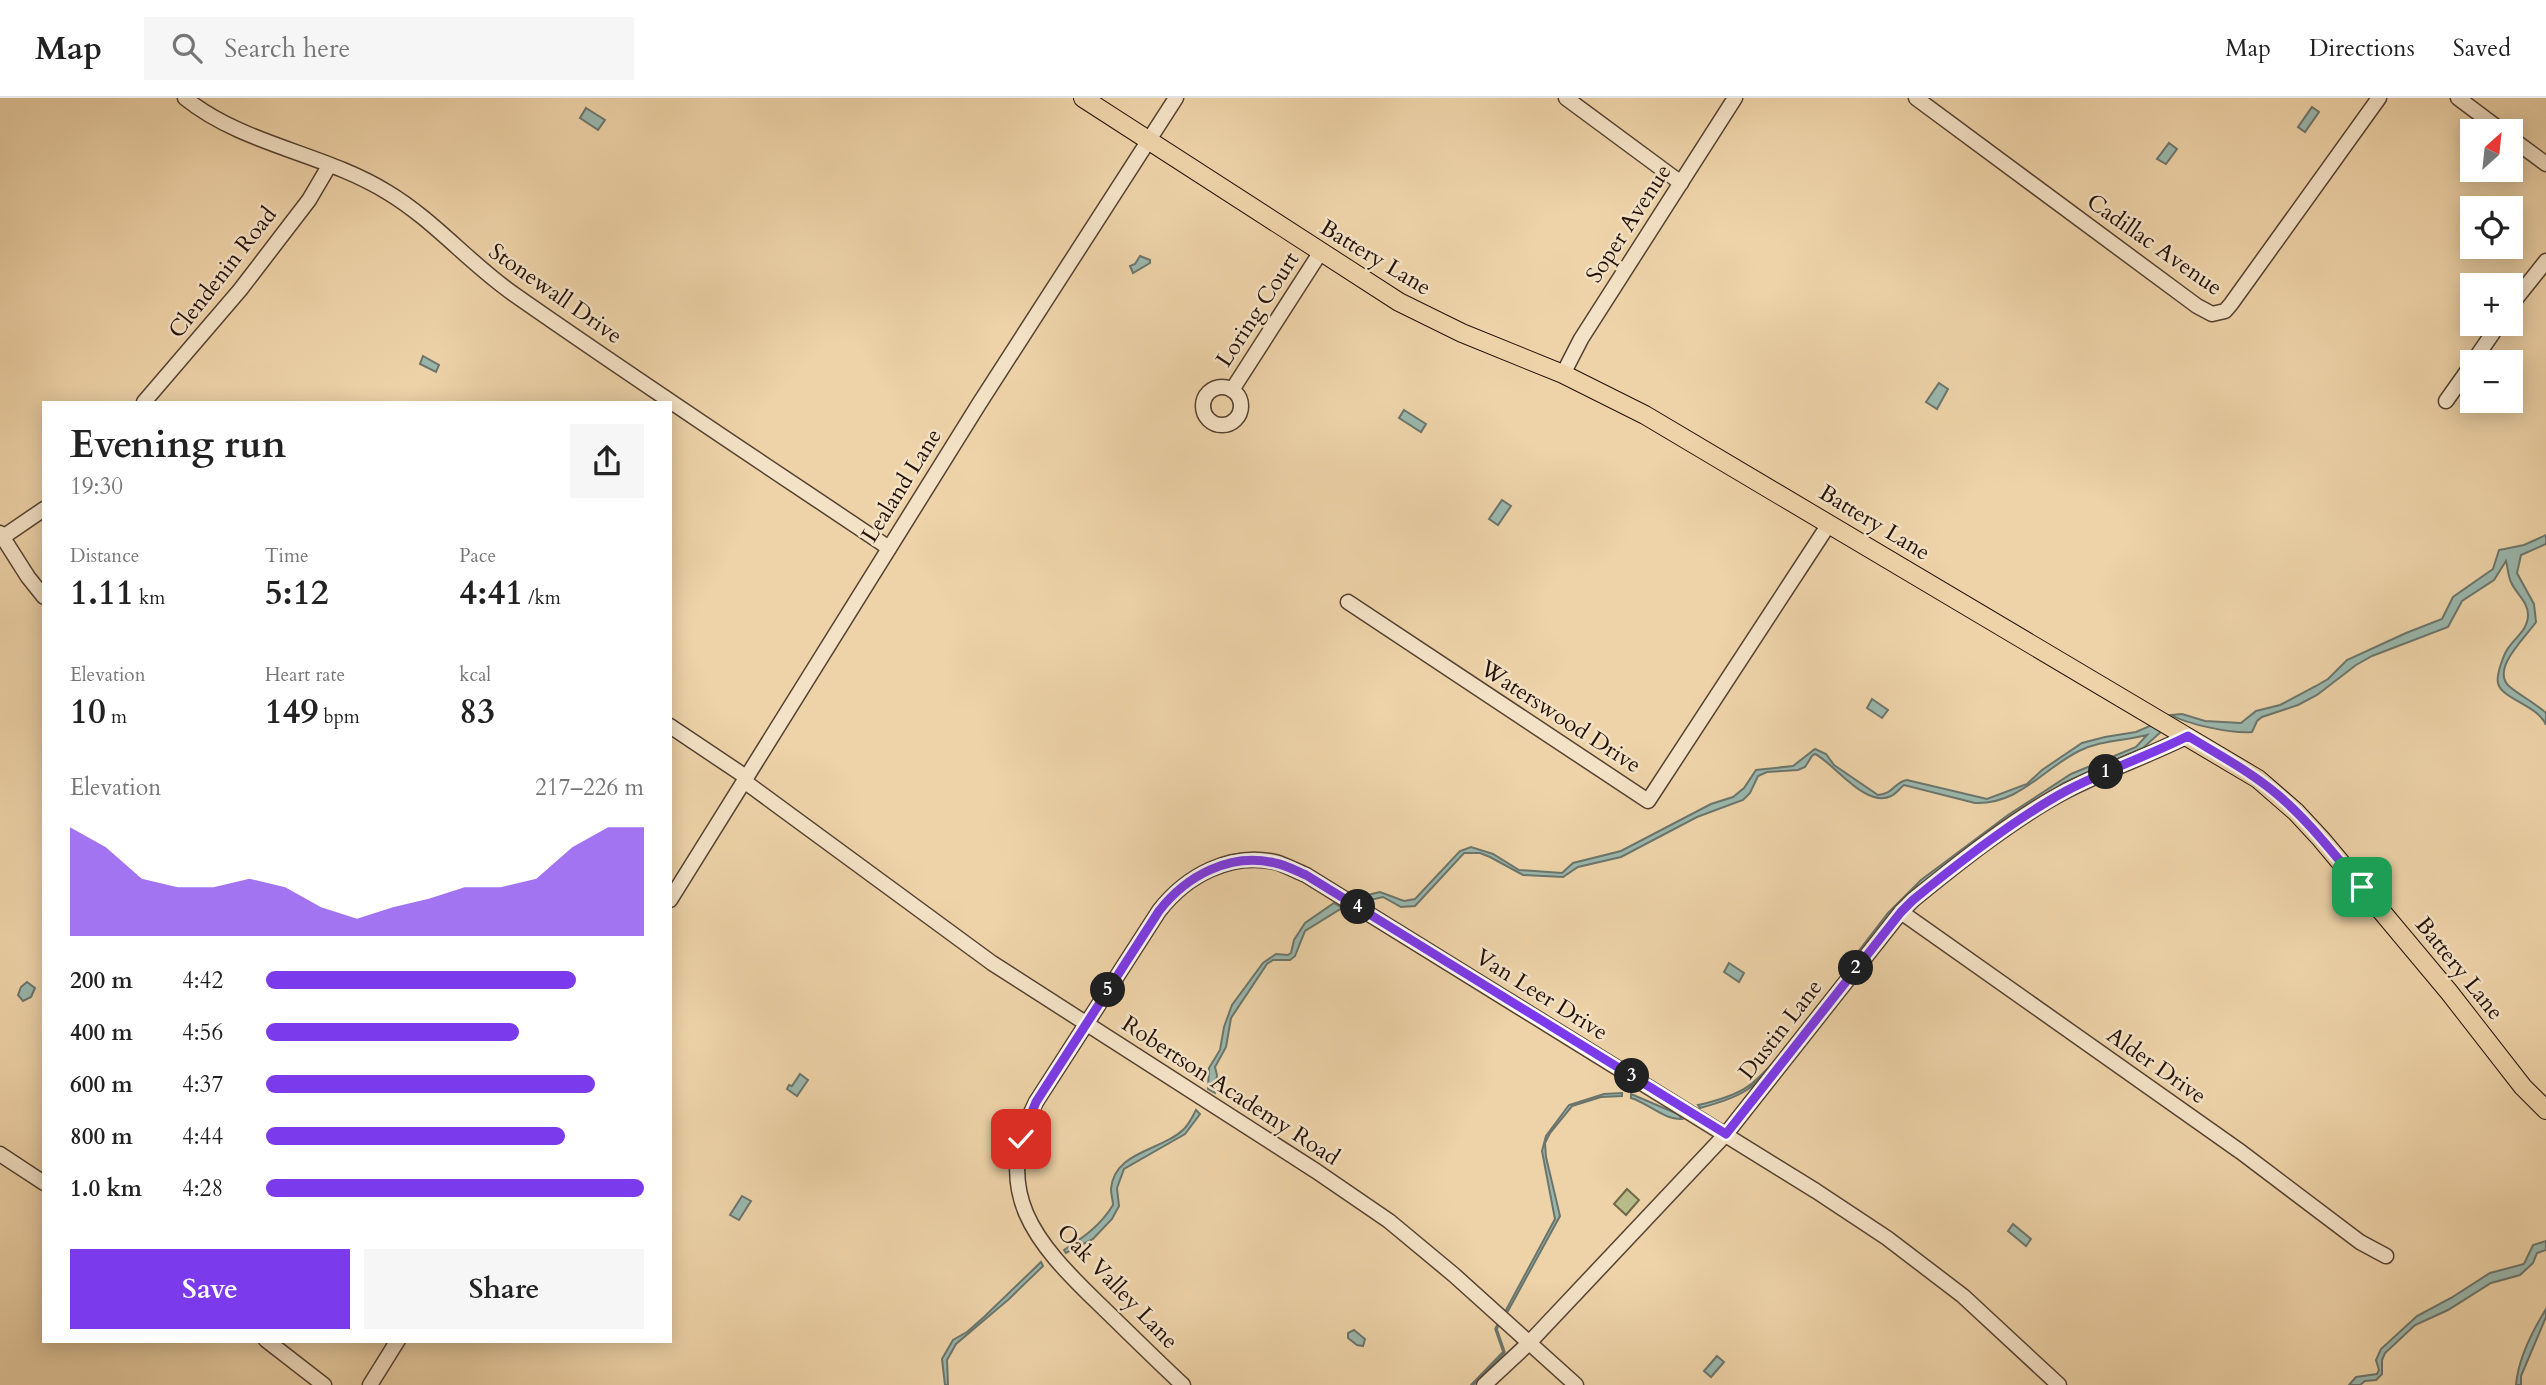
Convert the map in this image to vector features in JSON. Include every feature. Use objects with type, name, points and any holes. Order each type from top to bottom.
[{"type":"main road","name":"Battery Lane","points":[[1083,98],[1369,285],[1430,319],[1563,374],[1645,415],[2258,779],[2296,811],[2426,963],[2523,1087],[2546,1110]]},
{"type":"street","name":"Stonewall Drive","points":[[185,98],[229,125],[388,192],[512,293],[672,401]]},
{"type":"street","name":"Lealand Lane","points":[[672,897],[1070,260],[1176,98]]},
{"type":"street","points":[[1566,98],[1681,183]]},
{"type":"street","name":"Soper Avenue","points":[[1563,374],[1581,339],[1735,98]]},
{"type":"street","name":"Cadillac Avenue","points":[[1916,98],[2188,300],[2212,314],[2225,311],[2231,304],[2379,98]]},
{"type":"street","points":[[2458,98],[2486,119]]},
{"type":"street","points":[[2524,148],[2546,164]]},
{"type":"street","name":"Clendenin Road","points":[[145,401],[240,290],[309,200],[329,166]]},
{"type":"street","name":"Loring Court","points":[[1232,390],[1320,253]]},
{"type":"street","points":[[2523,290],[2546,261]]},
{"type":"street","points":[[2446,401],[2460,381]]},
{"type":"street","name":"Stonewall Drive","points":[[672,401],[889,548]]},
{"type":"street","points":[[42,510],[2,536],[42,594]]},
{"type":"street","name":"Waterswood Drive","points":[[1348,602],[1648,801],[1829,524]]},
{"type":"street","name":"Robertson Academy Road","points":[[672,727],[992,963],[1388,1221],[1454,1275],[1576,1385]]},
{"type":"street","name":"Dustin Lane","points":[[1484,1385],[1529,1343],[1726,1134],[1901,912],[1959,864],[2062,793],[2092,777],[2188,736]]},
{"type":"street","name":"Van Leer Drive","points":[[1086,1024],[1152,920],[1177,890],[1192,878],[1220,866],[1247,861],[1275,863],[1319,883],[1864,1222],[1963,1296],[2059,1385]]},
{"type":"street","name":"Alder Drive","points":[[1901,912],[2241,1152],[2360,1241],[2386,1256]]},
{"type":"street","name":"Oak Valley Lane","points":[[1086,1024],[1036,1102],[1023,1132],[1017,1173],[1022,1203],[1033,1229],[1048,1252],[1183,1385]]},
{"type":"street","points":[[0,1154],[42,1182]]},
{"type":"street","points":[[270,1343],[324,1385]]},
{"type":"street","points":[[370,1385],[396,1343]]},
{"type":"green space","points":[[1627,1189],[1639,1200],[1626,1215],[1614,1204]]},
{"type":"water","points":[[2312,107],[2319,112],[2305,132],[2298,127]]},
{"type":"water","points":[[586,108],[605,120],[598,130],[580,118]]},
{"type":"water","points":[[2169,143],[2177,149],[2166,164],[2157,159]]},
{"type":"water","points":[[1140,256],[1150,260],[1150,263],[1133,273],[1130,266],[1135,264]]},
{"type":"water","points":[[423,356],[439,365],[436,372],[420,364]]},
{"type":"water","points":[[1939,383],[1948,389],[1937,409],[1926,402]]},
{"type":"water","points":[[1404,410],[1426,424],[1421,432],[1399,418]]},
{"type":"water","points":[[1502,500],[1511,506],[1498,525],[1489,519]]},
{"type":"water","points":[[2546,535],[2546,544],[2521,555],[2517,573],[2534,604],[2536,622],[2511,654],[2504,672],[2510,687],[2546,713],[2546,725],[2536,712],[2506,694],[2498,683],[2505,654],[2524,629],[2528,615],[2526,606],[2510,580],[2506,561],[2494,580],[2462,601],[2448,627],[2372,656],[2317,695],[2298,705],[2262,717],[2252,732],[2210,728],[2171,715],[2182,714],[2205,721],[2241,723],[2256,711],[2280,705],[2328,679],[2347,660],[2442,619],[2453,597],[2493,569],[2499,550],[2524,545]]},
{"type":"water","points":[[1872,699],[1888,710],[1882,718],[1867,708]]},
{"type":"water","points":[[2152,725],[2163,730],[2143,748],[2063,783],[1910,892],[1854,963],[1851,961],[1888,913],[1921,880],[2008,815],[2071,774],[2136,747],[2147,735],[2087,747],[2066,758],[2017,792],[1990,802],[1975,803],[1904,785],[1891,796],[1871,796],[1815,754],[1805,767],[1798,770],[1767,772],[1758,776],[1750,793],[1743,800],[1697,817],[1621,857],[1578,867],[1563,877],[1523,875],[1480,853],[1464,853],[1415,906],[1401,907],[1383,897],[1366,901],[1359,897],[1380,892],[1404,901],[1415,899],[1460,851],[1471,847],[1493,854],[1519,870],[1562,873],[1573,863],[1621,851],[1711,804],[1733,797],[1744,788],[1756,770],[1793,766],[1815,749],[1826,754],[1834,765],[1878,795],[1887,793],[1907,780],[1987,799],[2027,784],[2042,770],[2082,743],[2136,732]]},
{"type":"water","points":[[1334,903],[1342,908],[1305,931],[1295,956],[1290,960],[1273,960],[1267,964],[1231,1018],[1226,1047],[1215,1067],[1215,1093],[1208,1089],[1209,1068],[1220,1050],[1232,1005],[1263,963],[1276,954],[1291,953],[1294,940],[1305,923]]},
{"type":"water","points":[[1729,963],[1744,973],[1739,982],[1724,972]]},
{"type":"water","points":[[27,982],[35,988],[31,997],[23,1001],[18,995]]},
{"type":"water","points":[[1783,1051],[1756,1083],[1739,1095],[1700,1108],[1698,1105],[1737,1093],[1764,1073]]},
{"type":"water","points":[[800,1074],[808,1080],[797,1096],[787,1089]]},
{"type":"water","points":[[1622,1093],[1622,1096],[1601,1097],[1572,1106],[1550,1133],[1545,1143],[1546,1157],[1560,1216],[1508,1311],[1506,1310],[1555,1219],[1542,1151],[1546,1136],[1569,1105],[1604,1094]]},
{"type":"water","points":[[1631,1094],[1678,1114],[1682,1119],[1662,1114],[1631,1098]]},
{"type":"water","points":[[1196,1110],[1200,1114],[1185,1134],[1124,1169],[1117,1188],[1119,1206],[1112,1219],[1093,1239],[1066,1253],[1064,1250],[1091,1231],[1113,1205],[1111,1189],[1114,1176],[1121,1167],[1140,1153],[1175,1136],[1186,1127]]},
{"type":"water","points":[[742,1196],[751,1201],[739,1220],[730,1215]]},
{"type":"water","points":[[2013,1224],[2031,1239],[2026,1246],[2008,1231]]},
{"type":"water","points":[[2546,1241],[2546,1250],[2537,1253],[2533,1263],[2520,1275],[2491,1283],[2448,1310],[2415,1325],[2385,1353],[2382,1374],[2376,1380],[2349,1385],[2356,1377],[2377,1374],[2379,1370],[2376,1360],[2381,1349],[2417,1316],[2490,1273],[2524,1264],[2533,1245]]},
{"type":"water","points":[[1041,1262],[1043,1266],[1009,1299],[956,1344],[947,1360],[948,1385],[945,1385],[942,1359],[953,1340],[984,1317]]},
{"type":"water","points":[[2546,1309],[2546,1317],[2521,1376],[2521,1385],[2516,1385],[2527,1346]]},
{"type":"water","points":[[1354,1330],[1365,1339],[1363,1346],[1348,1338],[1348,1333]]},
{"type":"water","points":[[1717,1356],[1724,1362],[1711,1377],[1704,1371]]},
{"type":"waterway","points":[[1472,1385],[1504,1352],[1496,1329],[1499,1323]]},
{"type":"route","points":[[1021,1139],[1036,1102],[1168,898],[1192,878],[1234,863],[1275,863],[1306,875],[1726,1134],[1913,900],[1959,864],[2062,793],[2092,777],[2188,736],[2240,767],[2279,796],[2296,811],[2362,887]]}]
